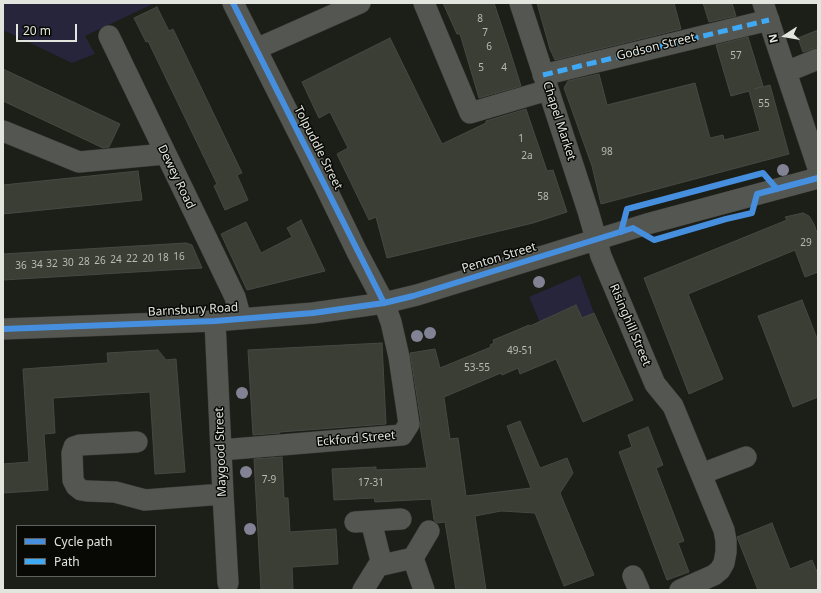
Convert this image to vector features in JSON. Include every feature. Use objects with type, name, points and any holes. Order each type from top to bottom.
[{"type":"street","name":"Tolpuddle Street","points":[[233,3],[384,304]]},
{"type":"street","points":[[256,50],[360,3]]},
{"type":"street","name":"Godson Street","points":[[424,3],[470,113],[546,82],[766,11]]},
{"type":"street","name":"Chapel Market","points":[[520,3],[588,210],[596,240]]},
{"type":"street","points":[[766,11],[818,168]]},
{"type":"street","name":"Dewey Road","points":[[109,36],[235,298],[241,319]]},
{"type":"street","points":[[786,72],[818,59]]},
{"type":"street","points":[[3,130],[79,162],[165,154]]},
{"type":"street","name":"Penton Street","points":[[384,304],[648,224],[818,178]]},
{"type":"street","name":"Risinghill Street","points":[[596,240],[609,275],[655,384],[673,406],[724,530],[726,552],[724,563],[720,570],[714,575],[680,590]]},
{"type":"street","name":"Barnsbury Road","points":[[3,329],[215,321],[313,313],[384,304]]},
{"type":"street","name":"Eckford Street","points":[[221,450],[402,435],[409,424],[397,344],[384,304]]},
{"type":"street","name":"Maygood Street","points":[[215,321],[228,583]]},
{"type":"street","points":[[137,442],[80,445],[74,447],[72,453],[74,480],[76,486],[81,490],[116,492],[145,500],[223,494]]},
{"type":"street","points":[[701,474],[746,457]]},
{"type":"street","points":[[382,565],[363,521],[401,519]]},
{"type":"street","points":[[363,590],[378,566],[413,558],[429,531]]},
{"type":"street","points":[[413,558],[424,590]]},
{"type":"shaded area","points":[[3,3],[155,3],[85,36],[95,54],[72,63],[3,30]]},
{"type":"shaded area","points":[[580,275],[594,313],[582,318],[576,305],[553,315],[545,334],[529,297]]},
{"type":"building","points":[[443,3],[494,3],[521,86],[479,98],[460,34],[457,34]]},
{"type":"building","points":[[537,3],[674,3],[681,29],[555,60],[550,49]]},
{"type":"building","points":[[703,3],[732,3],[736,16],[709,22]]},
{"type":"building","points":[[157,7],[169,31],[173,29],[242,173],[237,175],[248,200],[225,210],[214,186],[217,184],[148,41],[146,42],[134,18]]},
{"type":"building","points":[[818,30],[818,47],[803,52],[798,38]]},
{"type":"building","points":[[748,37],[763,86],[754,89],[770,85],[789,154],[601,204],[592,166],[564,88],[568,81],[599,74],[607,105],[695,83],[710,138],[723,135],[724,140],[760,131],[749,91],[731,96],[716,45]]},
{"type":"building","points":[[390,38],[442,144],[486,123],[486,121],[526,109],[547,171],[553,170],[567,212],[533,223],[387,258],[376,217],[369,220],[337,154],[348,148],[330,112],[319,118],[302,82]]},
{"type":"building","points":[[3,69],[120,124],[109,147],[103,148],[3,101]]},
{"type":"building","points":[[138,171],[142,200],[3,214],[3,185]]},
{"type":"building","points":[[803,213],[809,216],[814,224],[818,236],[818,272],[805,277],[795,250],[688,294],[723,379],[689,394],[644,278],[787,220],[785,217]]},
{"type":"building","points":[[301,220],[325,271],[247,290],[221,234],[246,222],[261,253],[292,237],[287,228]]},
{"type":"building","points":[[186,243],[192,245],[202,268],[3,280],[3,254]]},
{"type":"building","points":[[802,300],[818,341],[818,397],[793,407],[758,316]]},
{"type":"building","points":[[576,305],[582,318],[594,313],[633,400],[583,422],[556,359],[520,374],[518,368],[502,375],[501,373],[444,397],[450,439],[458,438],[466,496],[531,488],[507,426],[520,421],[540,468],[567,458],[573,473],[560,493],[594,575],[564,586],[535,513],[501,511],[475,516],[486,590],[456,590],[445,522],[437,523],[434,520],[431,499],[375,502],[374,498],[334,500],[332,469],[376,467],[376,470],[427,468],[410,353],[435,349],[440,368],[491,347],[490,345],[494,343],[493,340],[529,325],[530,326]]},
{"type":"building","points":[[382,343],[386,424],[253,435],[248,350]]},
{"type":"building","points":[[158,350],[166,360],[176,359],[185,472],[155,474],[150,392],[53,398],[55,433],[44,434],[48,490],[3,493],[3,464],[29,462],[23,369],[108,363],[107,353]]},
{"type":"building","points":[[648,427],[663,465],[656,468],[684,541],[678,543],[689,572],[667,580],[619,452],[632,447],[628,435]]},
{"type":"building","points":[[282,457],[284,498],[288,498],[290,532],[336,529],[338,564],[292,567],[293,590],[261,590],[254,459]]},
{"type":"building","points":[[772,523],[790,569],[812,560],[818,574],[818,590],[758,590],[737,537]]},
{"type":"marked path","points":[[543,75],[769,20]]},
{"type":"cycle path","points":[[233,3],[384,303]]},
{"type":"cycle path","points":[[621,232],[627,209],[763,173],[777,189]]},
{"type":"cycle path","points":[[3,329],[215,321],[313,313],[384,303],[413,296],[633,228],[654,240],[752,213],[757,194],[818,178]]}]
